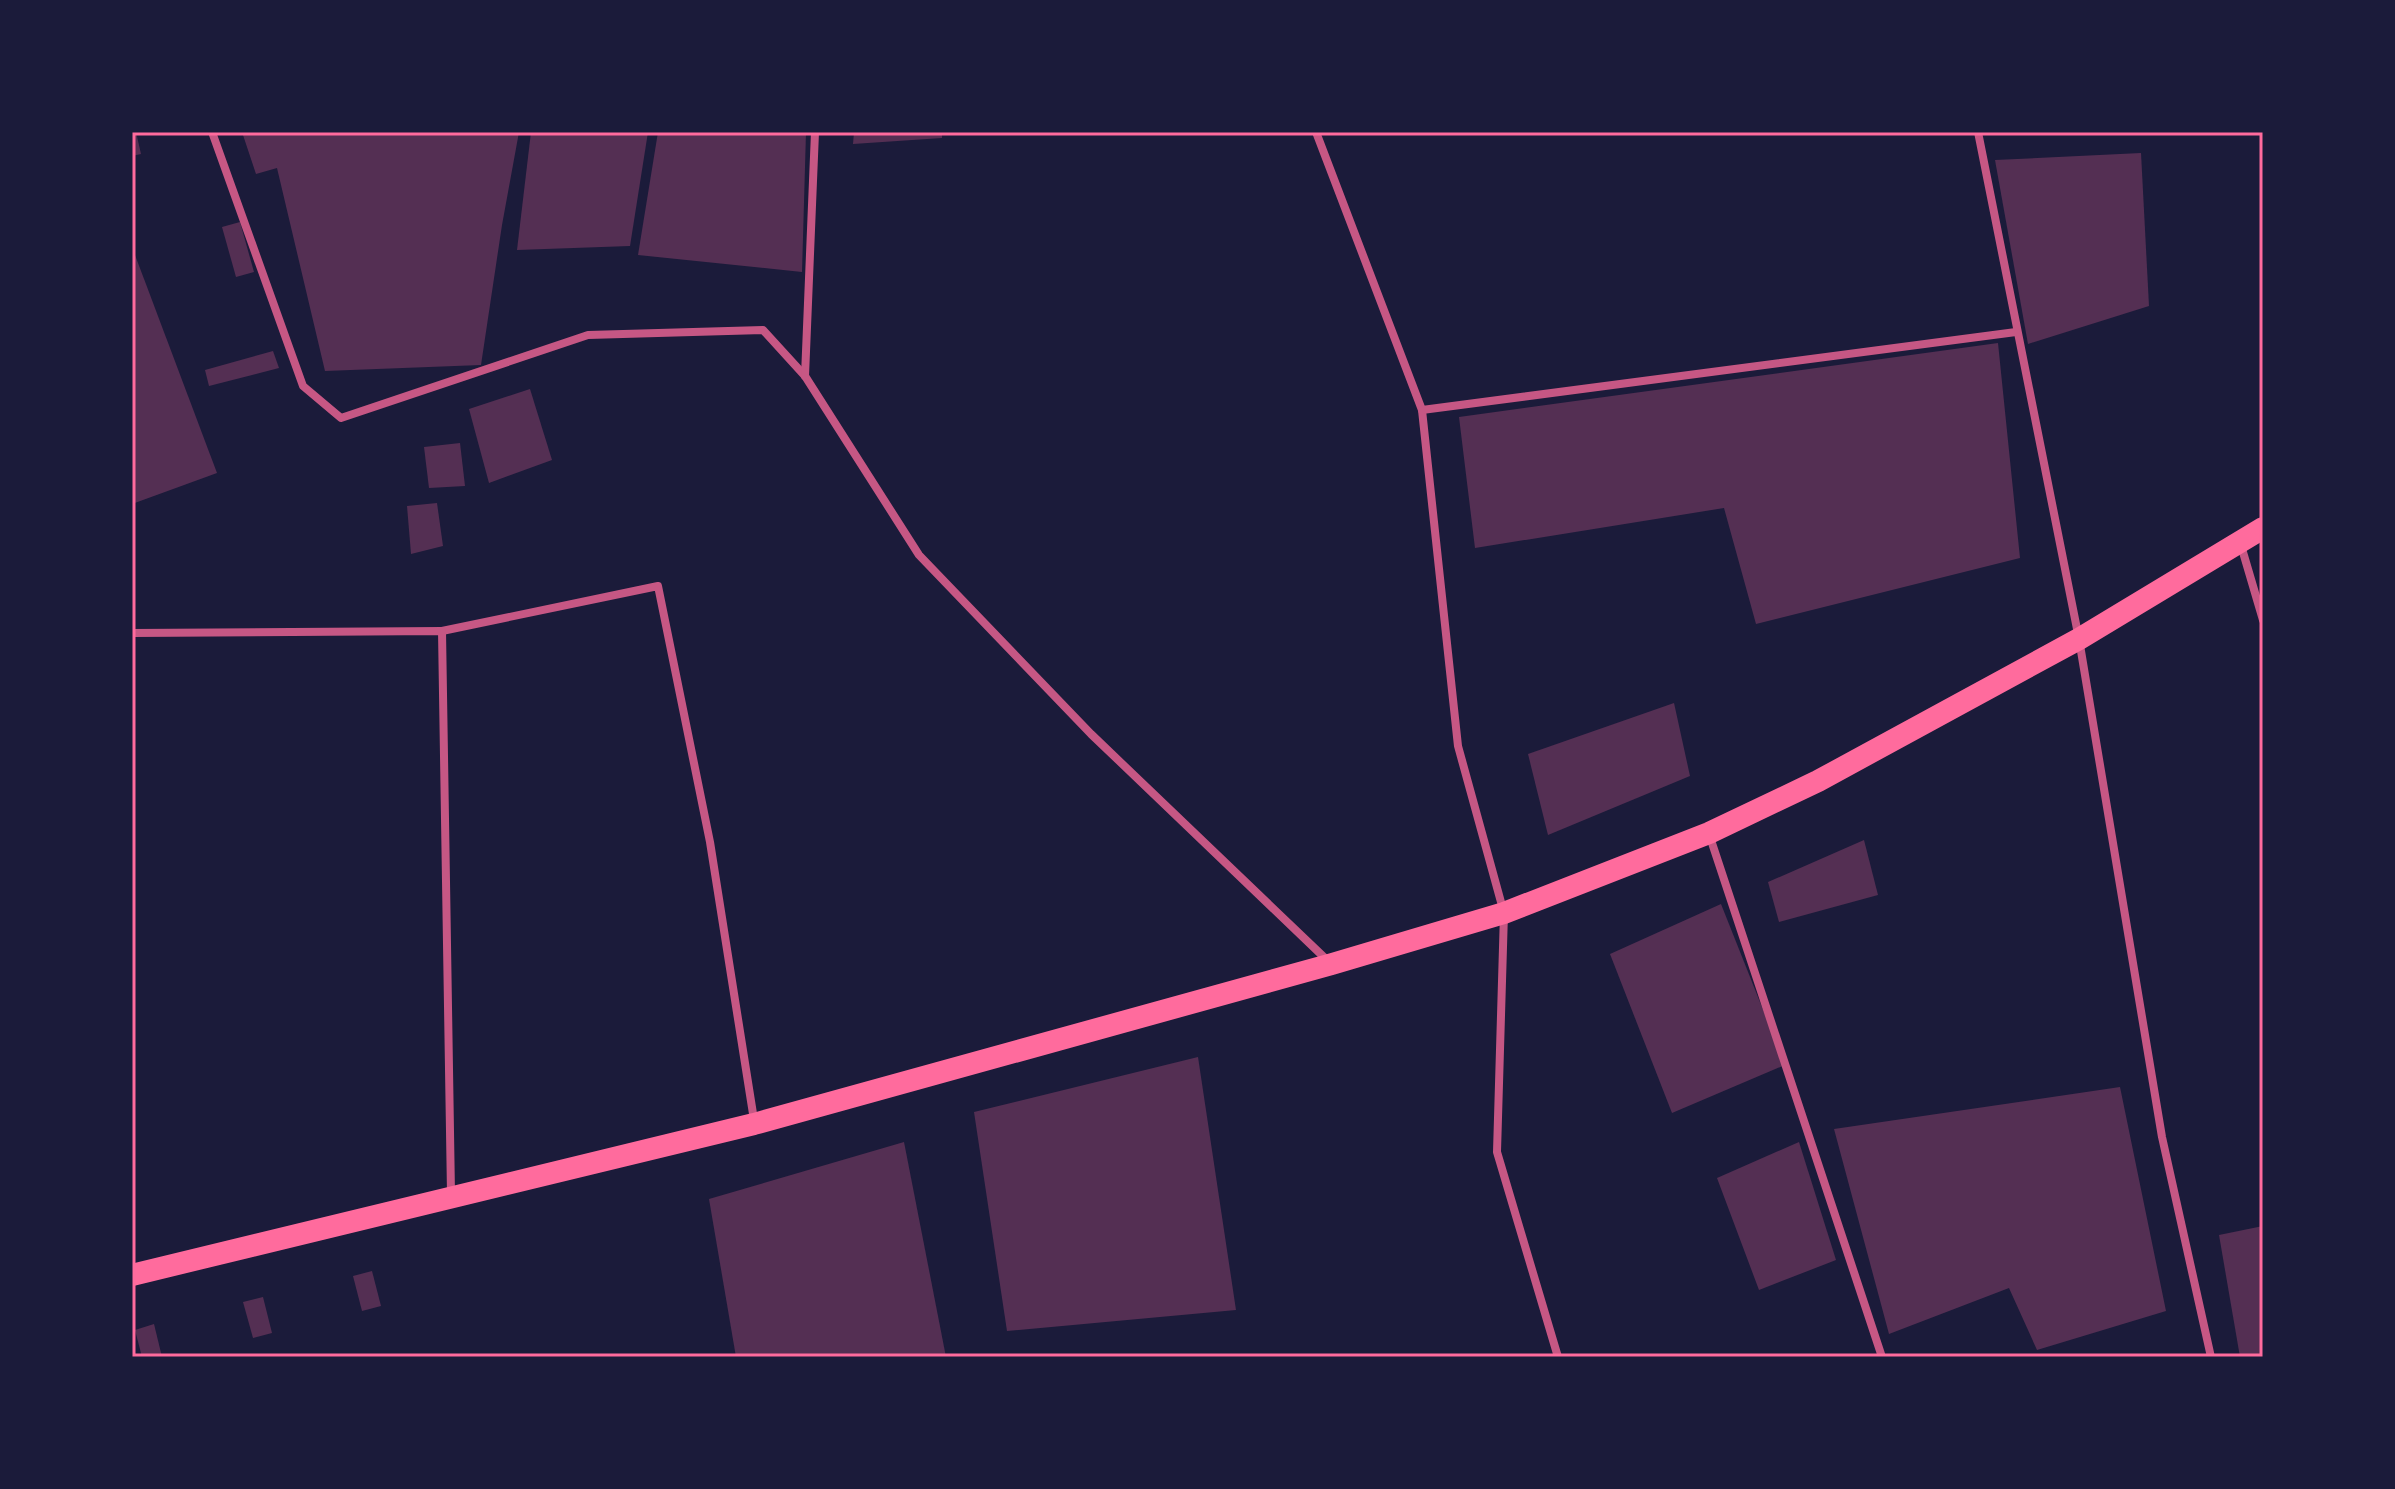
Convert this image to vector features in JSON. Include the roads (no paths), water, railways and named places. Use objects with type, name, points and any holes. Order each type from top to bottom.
[{"type":"highway","points":[[132,1275],[754,1124],[1332,964],[1504,913],[1709,833],[1818,781],[2079,639],[2263,528]]},
{"type":"street","points":[[212,132],[303,386],[341,418],[588,335],[763,330],[805,376],[919,555],[1091,734],[1332,964]]},
{"type":"street","points":[[805,376],[815,132]]},
{"type":"street","points":[[1316,132],[1422,410],[1458,746],[1504,913],[1497,1152],[1558,1357]]},
{"type":"street","points":[[1978,132],[2079,639],[2162,1137],[2211,1357]]},
{"type":"street","points":[[1422,410],[2016,332]]},
{"type":"street","points":[[2240,542],[2263,620]]},
{"type":"street","points":[[132,633],[442,631],[658,586],[710,842],[754,1124]]},
{"type":"street","points":[[442,631],[451,1199]]},
{"type":"street","points":[[1709,833],[1882,1357]]}]
